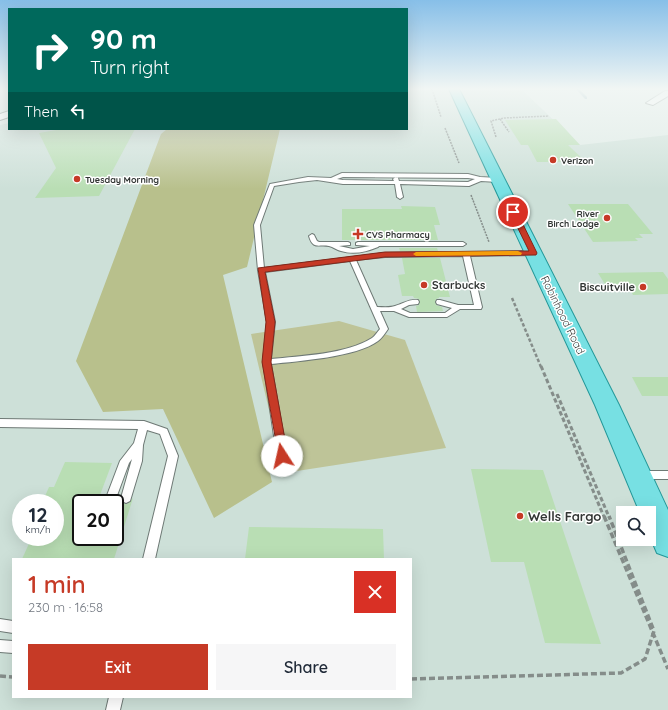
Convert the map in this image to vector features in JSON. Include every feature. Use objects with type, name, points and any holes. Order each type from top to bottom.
[{"type":"main road","name":"Robinhood Road","points":[[466,122],[489,180],[533,253],[607,405],[668,543]]},
{"type":"lane","points":[[333,179],[342,175],[396,174],[468,176],[489,180]]},
{"type":"lane","points":[[396,174],[396,183],[400,197]]},
{"type":"lane","points":[[282,456],[266,362],[271,322],[261,270],[257,225],[272,185],[306,178],[333,179],[343,182],[469,184],[489,180]]},
{"type":"lane","points":[[312,236],[316,243],[348,244]]},
{"type":"lane","points":[[331,244],[340,250],[364,251],[380,244]]},
{"type":"lane","points":[[358,244],[463,244]]},
{"type":"lane","points":[[261,270],[385,255],[533,253]]},
{"type":"lane","points":[[440,302],[458,307],[478,307],[466,254]]},
{"type":"lane","points":[[266,362],[336,353],[355,348],[376,339],[384,329],[352,259]]},
{"type":"lane","points":[[395,309],[407,303],[415,302]]},
{"type":"lane","points":[[376,309],[395,309],[409,315],[447,315],[458,307]]},
{"type":"lane","points":[[0,424],[144,425],[164,432],[174,456],[149,558]]},
{"type":"lane","points":[[126,498],[137,460],[138,445],[144,425]]},
{"type":"lane","points":[[113,494],[125,461],[138,445]]},
{"type":"lane","points":[[637,475],[668,475]]},
{"type":"lane","points":[[0,625],[12,627]]},
{"type":"lane","points":[[0,646],[12,647]]},
{"type":"lane","points":[[113,710],[116,698]]},
{"type":"path","points":[[491,122],[496,138]]},
{"type":"path","points":[[502,122],[509,132]]},
{"type":"path","points":[[446,128],[462,170]]},
{"type":"path","points":[[469,190],[490,245]]},
{"type":"path","points":[[512,298],[668,669]]},
{"type":"path","points":[[412,679],[621,673],[645,659],[654,631],[590,469],[557,394]]},
{"type":"path","points":[[0,676],[12,677]]},
{"type":"shaded area","points":[[408,122],[556,122],[580,145],[668,135],[668,710],[0,710],[0,125],[8,123],[8,130],[408,130]]},
{"type":"green space","points":[[166,130],[280,130],[247,267],[223,275],[272,482],[214,518],[163,409],[103,412],[76,361],[161,134]]},
{"type":"green space","points":[[339,321],[405,340],[446,448],[284,473],[251,334]]},
{"type":"building","points":[[506,122],[559,122],[580,145],[568,145],[586,162],[537,162],[528,145],[521,145]]},
{"type":"building","points":[[56,130],[134,130],[99,196],[35,198],[56,168],[39,133]]},
{"type":"building","points":[[568,204],[628,204],[653,234],[639,234],[643,238],[635,238],[638,241],[593,242]]},
{"type":"building","name":"CVS Pharmacy","points":[[401,206],[435,207],[440,225],[434,225],[438,240],[342,240],[342,209],[402,209]]},
{"type":"building","points":[[399,248],[437,248],[438,251],[400,251]]},
{"type":"building","name":"Starbucks","points":[[402,258],[440,258],[450,297],[439,297],[436,299],[436,305],[442,307],[443,311],[417,312],[416,306],[419,305],[419,299],[414,298],[413,296],[402,296],[398,275],[405,274]]},
{"type":"building","points":[[663,272],[668,279],[668,294],[633,295],[631,291],[609,291],[598,273]]},
{"type":"building","points":[[632,377],[668,377],[668,396],[642,396]]},
{"type":"building","points":[[65,462],[112,463],[100,494],[72,494],[72,546],[118,546],[114,558],[22,558],[28,546],[64,546],[64,494],[46,494],[49,487],[54,487]]},
{"type":"building","name":"Wells Fargo","points":[[471,469],[543,470],[601,644],[545,643],[524,562],[491,562]]},
{"type":"building","points":[[133,498],[124,527],[124,503],[127,504]]},
{"type":"building","points":[[249,527],[383,529],[384,558],[245,558]]},
{"type":"slow traffic","points":[[416,254],[518,253]]},
{"type":"place","name":"Verizon","points":[[553,160]]},
{"type":"place","name":"Tuesday Morning","points":[[77,179]]},
{"type":"place","name":"River Birch Lodge","points":[[607,218]]},
{"type":"place","name":"CVS Pharmacy","points":[[358,234]]},
{"type":"place","name":"Starbucks","points":[[424,285]]},
{"type":"place","name":"Biscuitville","points":[[643,287]]},
{"type":"place","name":"Wells Fargo","points":[[520,516]]},
{"type":"route","points":[[282,456],[266,362],[271,322],[261,270],[385,255],[533,253],[513,212]]}]
